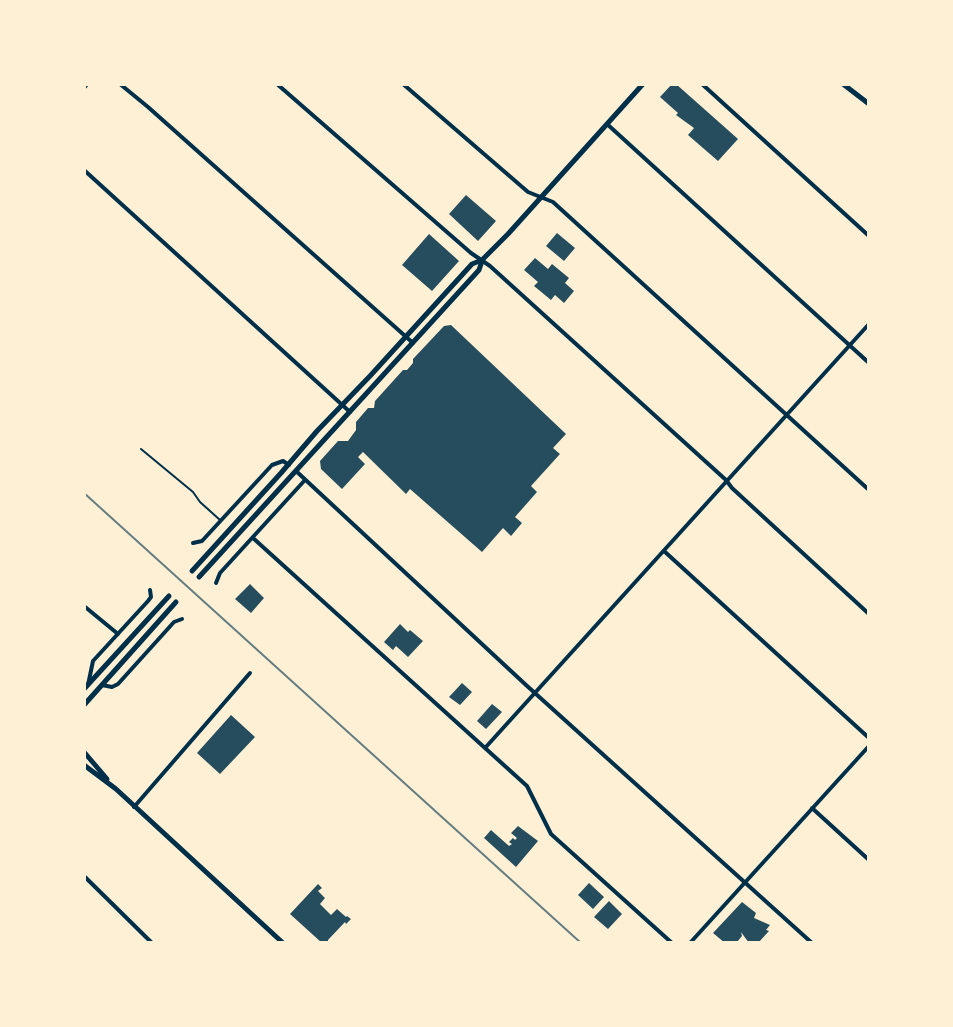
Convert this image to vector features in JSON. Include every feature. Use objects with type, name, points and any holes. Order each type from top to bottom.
[{"type":"main road","points":[[192,571],[311,437],[472,264],[482,260],[643,84]]},
{"type":"main road","points":[[843,84],[869,104]]},
{"type":"main road","points":[[199,577],[479,270],[482,260]]},
{"type":"main road","points":[[86,687],[169,596]]},
{"type":"main road","points":[[84,705],[176,602]]},
{"type":"main road","points":[[84,752],[134,807],[283,943]]},
{"type":"main road","points":[[84,765],[116,789]]},
{"type":"street","points":[[120,84],[413,343]]},
{"type":"street","points":[[277,84],[471,253],[490,266],[869,614]]},
{"type":"street","points":[[403,84],[501,171],[528,192],[553,202],[869,490]]},
{"type":"street","points":[[702,84],[869,236]]},
{"type":"street","points":[[607,124],[869,363]]},
{"type":"street","points":[[84,170],[350,412]]},
{"type":"street","points":[[485,748],[869,324]]},
{"type":"street","points":[[193,543],[202,541],[273,464],[283,461],[289,465]]},
{"type":"street","points":[[296,471],[812,943]]},
{"type":"street","points":[[216,583],[220,573],[305,480]]},
{"type":"street","points":[[253,538],[527,786],[551,834],[672,943]]},
{"type":"street","points":[[663,551],[869,738]]},
{"type":"street","points":[[86,687],[93,661],[148,601],[150,590]]},
{"type":"street","points":[[84,606],[118,634]]},
{"type":"street","points":[[102,685],[112,687],[118,684],[174,622],[182,619]]},
{"type":"street","points":[[134,807],[250,673]]},
{"type":"street","points":[[690,943],[869,746]]},
{"type":"street","points":[[812,808],[869,860]]},
{"type":"street","points":[[84,876],[152,943]]},
{"type":"lane","points":[[141,449],[221,520]]},
{"type":"lane","points":[[289,465],[296,471]]},
{"type":"building","points":[[672,84],[676,84],[738,139],[718,161],[688,135],[694,128],[676,115],[678,113],[660,97]]},
{"type":"building","points":[[466,195],[496,221],[478,241],[449,214]]},
{"type":"building","points":[[557,233],[575,248],[564,261],[546,246]]},
{"type":"building","points":[[429,234],[459,261],[432,291],[402,265]]},
{"type":"building","points":[[535,258],[548,269],[552,264],[569,278],[565,283],[574,291],[564,303],[555,295],[551,300],[534,286],[538,282],[524,270]]},
{"type":"building","points":[[451,325],[566,434],[553,448],[560,454],[531,486],[537,492],[515,517],[522,523],[511,536],[503,528],[482,552],[410,489],[406,494],[363,452],[358,457],[365,464],[342,489],[321,469],[320,461],[338,441],[348,441],[356,430],[356,422],[368,408],[374,408],[375,401],[403,370],[407,370],[413,359],[444,326]]},
{"type":"building","points":[[250,584],[264,598],[251,613],[235,599]]},
{"type":"building","points":[[400,624],[423,641],[408,657],[396,646],[393,650],[384,642]]},
{"type":"building","points":[[462,683],[472,692],[460,705],[449,697]]},
{"type":"building","points":[[492,704],[502,712],[486,729],[477,721]]},
{"type":"building","points":[[231,715],[255,737],[220,774],[197,753]]},
{"type":"building","points":[[518,826],[538,841],[516,867],[484,838],[491,830],[509,846],[513,838],[517,838],[511,833]]},
{"type":"building","points":[[589,883],[604,897],[593,909],[578,895]]},
{"type":"building","points":[[318,884],[322,888],[318,891],[325,898],[320,904],[331,915],[337,909],[351,919],[328,943],[322,943],[290,914]]},
{"type":"building","points":[[609,901],[622,914],[608,929],[594,917]]},
{"type":"building","points":[[742,902],[756,913],[754,918],[770,925],[766,930],[769,931],[758,943],[749,943],[741,932],[742,936],[737,942],[725,943],[713,933]]},
{"type":"railway","points":[[84,493],[581,943]]}]
